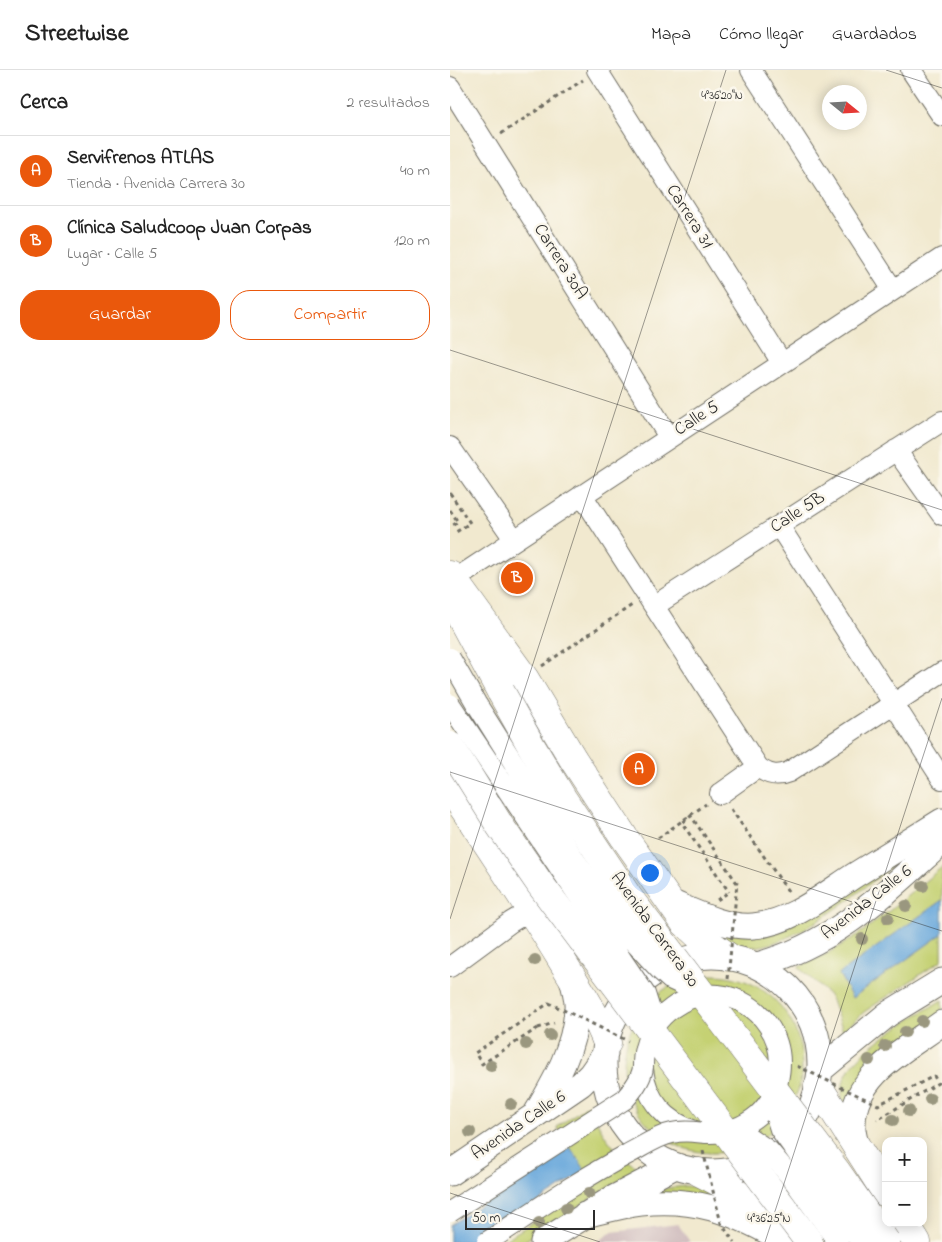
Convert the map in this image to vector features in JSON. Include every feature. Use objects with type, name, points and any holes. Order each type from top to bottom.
[{"type":"highway","name":"Avenida Carrera 30","points":[[451,584],[501,692],[533,749],[563,799],[628,898],[837,1172],[886,1242]]},
{"type":"highway","points":[[451,584],[525,679],[573,759],[635,854],[684,922],[706,941],[728,969]]},
{"type":"highway","points":[[450,746],[500,826],[540,884],[809,1242]]},
{"type":"highway","points":[[450,788],[531,910],[615,1047]]},
{"type":"highway","points":[[819,1078],[856,1146],[882,1187]]},
{"type":"highway","points":[[692,1162],[742,1196],[760,1215],[778,1239]]},
{"type":"highway","points":[[908,1227],[917,1242]]},
{"type":"main road","points":[[670,902],[713,920],[738,925],[753,926],[771,922],[800,910],[942,821]]},
{"type":"main road","name":"Avenida Calle 6","points":[[757,965],[782,958],[826,937],[882,896],[942,842]]},
{"type":"main road","points":[[701,956],[728,969],[757,965],[776,976],[786,985],[805,1007],[814,1027],[819,1048],[819,1078],[813,1103],[805,1119],[795,1134],[782,1146],[768,1157],[743,1168],[717,1172],[692,1162],[650,1153],[629,1134],[614,1110],[606,1082],[615,1047],[615,1017],[630,994],[651,975],[675,962],[701,956]]},
{"type":"main road","points":[[535,1116],[553,1085],[572,1042],[577,1009],[572,977]]},
{"type":"main road","points":[[819,1078],[888,1014],[942,981]]},
{"type":"main road","points":[[856,1146],[853,1129],[854,1113],[867,1083],[884,1065],[942,1024]]},
{"type":"main road","name":"Avenida Calle 6","points":[[450,1173],[581,1084],[615,1047]]},
{"type":"main road","points":[[543,1242],[610,1200],[692,1162]]},
{"type":"main road","points":[[585,1215],[640,1203],[685,1202],[726,1211],[750,1221],[778,1239]]},
{"type":"street","name":"Carrera 31","points":[[597,70],[782,363]]},
{"type":"street","points":[[752,70],[894,290]]},
{"type":"street","points":[[911,70],[942,116]]},
{"type":"street","name":"Carrera 30A","points":[[452,93],[670,437]]},
{"type":"street","name":"Calle 5","points":[[451,584],[514,539],[942,258]]},
{"type":"street","name":"Calle 5B","points":[[650,601],[779,526],[942,421]]},
{"type":"street","points":[[450,447],[514,539]]},
{"type":"street","points":[[896,450],[942,516]]},
{"type":"street","points":[[582,494],[758,767],[764,772],[782,776],[942,672]]},
{"type":"street","points":[[779,526],[942,779]]},
{"type":"street","points":[[450,658],[476,703],[575,860],[633,941],[670,979],[687,988],[707,995]]},
{"type":"street","points":[[450,704],[645,994],[652,1016],[652,1030]]},
{"type":"street","points":[[720,794],[758,767]]},
{"type":"street","points":[[450,967],[511,922],[531,910]]},
{"type":"street","points":[[695,1131],[674,1122],[662,1112],[648,1090],[643,1069],[645,1048],[652,1030],[660,1018],[675,1005],[688,999],[707,995],[725,996],[742,1002],[757,1012],[769,1025],[777,1041],[780,1059],[779,1077],[771,1099],[757,1116],[741,1126],[722,1132]]},
{"type":"street","points":[[450,1212],[624,1099],[634,1087],[643,1069]]},
{"type":"street","points":[[775,1090],[775,1113],[780,1128],[861,1242]]},
{"type":"street","points":[[487,1242],[602,1168],[654,1140],[673,1132],[695,1131],[722,1132],[750,1138],[769,1151],[838,1242]]},
{"type":"path","points":[[485,144],[597,70]]},
{"type":"path","points":[[450,493],[470,522],[456,532]]},
{"type":"path","points":[[450,510],[458,522],[450,527]]},
{"type":"path","points":[[540,668],[650,601]]},
{"type":"path","points":[[658,838],[720,794],[792,897]]},
{"type":"path","points":[[713,902],[729,892],[682,823],[691,816],[737,883],[728,969]]},
{"type":"path","points":[[560,1021],[538,1028],[482,1064],[475,1053],[549,1003],[615,1047]]},
{"type":"path","points":[[789,1063],[878,1105],[934,1076],[938,1083],[877,1120]]},
{"type":"path","points":[[692,1162],[721,1223],[734,1242]]},
{"type":"shaded area","points":[[678,1224],[690,1242],[597,1242],[612,1232]]},
{"type":"green space","points":[[913,848],[837,908],[792,935],[771,944],[752,947],[741,946],[710,932],[750,934]]},
{"type":"green space","points":[[942,867],[942,900],[839,974],[852,998],[942,934],[942,960],[864,1012],[843,1031],[831,998],[798,967],[837,948],[856,936]]},
{"type":"green space","points":[[713,975],[747,982],[762,990],[776,1001],[787,1015],[795,1030],[802,1064],[795,1098],[787,1113],[776,1127],[762,1138],[747,1146],[713,1153],[679,1146],[664,1138],[650,1127],[639,1113],[631,1098],[624,1064],[631,1030],[639,1015],[650,1001],[664,990],[679,982]]},
{"type":"green space","points":[[942,1000],[942,1015],[849,1103],[841,1104],[845,1077],[862,1054],[888,1034]]},
{"type":"green space","points":[[589,1104],[608,1140],[638,1168],[523,1242],[502,1242],[593,1183],[557,1127]]},
{"type":"green space","points":[[685,1186],[707,1188],[742,1207],[650,1196],[662,1189]]},
{"type":"water","points":[[942,900],[942,934],[852,998],[839,974]]},
{"type":"water","points":[[570,1147],[586,1171],[476,1242],[450,1242],[450,1225]]},
{"type":"place","name":"Clínica Saludcoop Juan Corpas","points":[[517,578]]},
{"type":"place","name":"Servifrenos ATLAS","points":[[639,769]]}]
